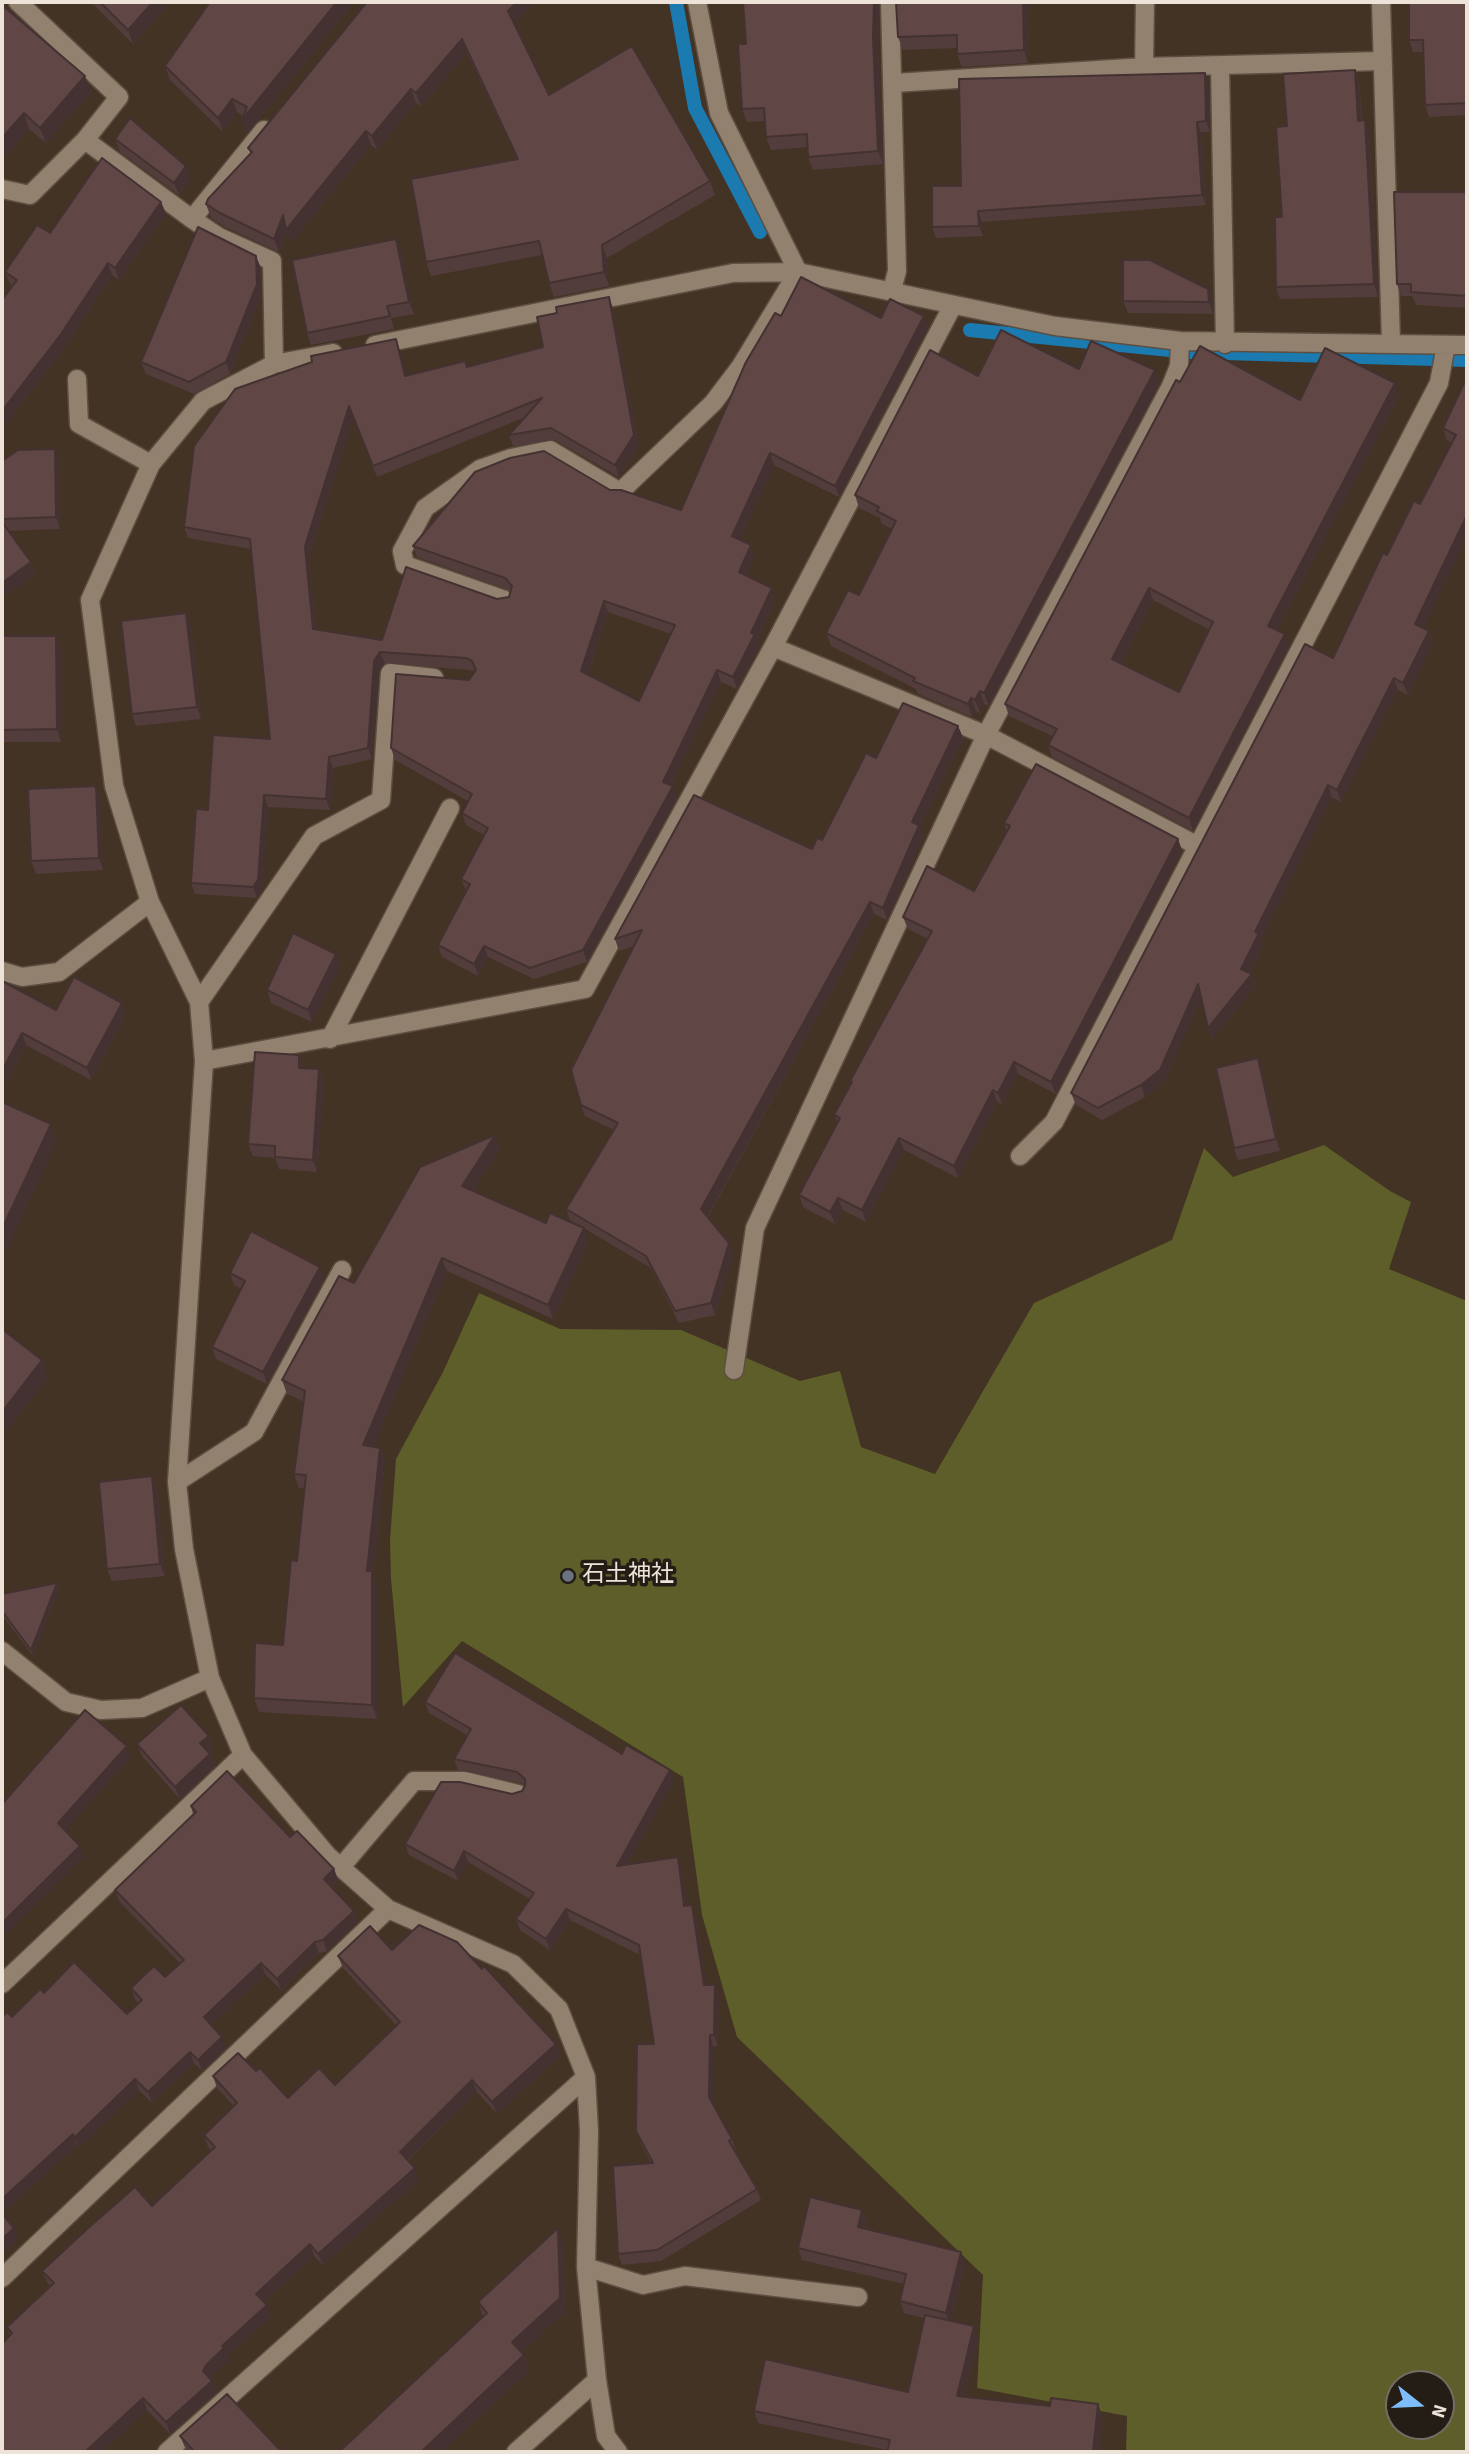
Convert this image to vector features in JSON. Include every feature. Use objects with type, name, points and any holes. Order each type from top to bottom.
[{"type":"street","points":[[2,189],[30,195],[85,140],[119,97],[18,2]]},
{"type":"street","points":[[697,2],[719,113],[798,272]]},
{"type":"street","points":[[890,2],[897,271],[892,290]]},
{"type":"street","points":[[1144,2],[1144,67]]},
{"type":"street","points":[[1381,2],[1391,343]]},
{"type":"street","points":[[894,83],[1144,67],[1382,61]]},
{"type":"street","points":[[1220,66],[1224,344]]},
{"type":"street","points":[[192,219],[271,121]]},
{"type":"street","points":[[85,140],[219,237],[272,261],[274,364]]},
{"type":"street","points":[[505,600],[405,565],[402,551],[425,508],[480,469],[511,458],[550,450],[620,492],[713,403],[741,366],[798,272]]},
{"type":"street","points":[[618,2452],[606,2436],[597,2380],[586,2267],[589,2131],[586,2077],[558,2009],[513,1964],[388,1909],[328,1856],[243,1755],[210,1678],[184,1549],[177,1482],[204,1061],[200,1002],[150,902],[114,786],[90,600],[151,464],[203,401],[274,364],[733,273],[798,272],[892,290],[952,307],[1055,326],[1180,341],[1224,344],[1467,345]]},
{"type":"street","points":[[204,1061],[585,989],[774,647],[952,307]]},
{"type":"street","points":[[734,1370],[755,1228],[986,736],[1179,366],[1180,341]]},
{"type":"street","points":[[1020,1156],[1054,1122],[1439,383],[1446,345]]},
{"type":"street","points":[[77,379],[79,424],[151,464]]},
{"type":"street","points":[[774,647],[986,736],[1198,846]]},
{"type":"street","points":[[200,1002],[314,836],[381,800],[390,673],[456,680]]},
{"type":"street","points":[[330,1039],[450,808]]},
{"type":"street","points":[[2,971],[22,977],[59,972],[150,902]]},
{"type":"street","points":[[177,1482],[254,1432],[342,1270]]},
{"type":"street","points":[[2,1651],[66,1702],[101,1710],[142,1708],[210,1678]]},
{"type":"street","points":[[2,1984],[243,1755]]},
{"type":"street","points":[[341,1867],[414,1781],[465,1781],[519,1794]]},
{"type":"street","points":[[2,2278],[388,1909]]},
{"type":"street","points":[[167,2452],[586,2077]]},
{"type":"street","points":[[586,2267],[643,2285],[685,2276],[858,2297]]},
{"type":"street","points":[[516,2452],[597,2380]]},
{"type":"shaded area","points":[[1324,1145],[1390,1191],[1411,1202],[1389,1269],[1467,1301],[1467,2452],[1126,2452],[1127,2416],[977,2388],[983,2275],[737,2037],[702,1915],[683,1777],[462,1641],[403,1707],[391,1579],[390,1540],[396,1459],[443,1372],[479,1293],[560,1329],[681,1330],[800,1381],[840,1371],[861,1447],[935,1474],[1034,1303],[1172,1240],[1204,1148],[1233,1177]]},
{"type":"building","points":[[100,2],[153,2],[128,30]]},
{"type":"building","points":[[210,2],[337,2],[242,120],[247,107],[232,99],[218,118],[165,66]]},
{"type":"building","points":[[367,2],[517,2],[508,11],[549,95],[632,46],[710,181],[602,245],[604,272],[549,283],[539,241],[426,262],[411,179],[518,159],[462,39],[416,93],[411,89],[372,136],[366,131],[286,230],[283,215],[274,239],[206,204],[252,152],[248,148]]},
{"type":"building","points":[[743,2],[874,2],[878,151],[808,157],[807,134],[766,137],[764,108],[742,109],[738,44],[746,44]]},
{"type":"building","points":[[896,2],[1023,2],[1024,50],[957,54],[957,35],[898,37]]},
{"type":"building","points":[[1409,2],[1467,2],[1467,103],[1425,105],[1423,40],[1409,40]]},
{"type":"building","points":[[2,5],[85,76],[40,128],[24,113],[2,138]]},
{"type":"building","points":[[1355,70],[1358,121],[1365,120],[1374,284],[1276,287],[1275,217],[1282,217],[1276,127],[1287,126],[1283,74]]},
{"type":"building","points":[[1205,73],[1206,121],[1197,122],[1202,195],[978,211],[979,226],[932,227],[932,186],[961,186],[959,79]]},
{"type":"building","points":[[130,118],[186,166],[174,183],[115,139]]},
{"type":"building","points":[[102,158],[161,202],[115,268],[108,263],[61,334],[2,411],[2,300],[17,280],[5,272],[37,225],[50,233]]},
{"type":"building","points":[[1394,192],[1467,192],[1467,296],[1411,292],[1411,284],[1397,284]]},
{"type":"building","points":[[198,227],[256,256],[257,284],[226,362],[189,382],[141,362]]},
{"type":"building","points":[[396,239],[409,302],[387,306],[390,316],[307,333],[292,260]]},
{"type":"building","points":[[1123,260],[1150,260],[1208,289],[1209,302],[1123,301]]},
{"type":"building","points":[[801,277],[881,318],[890,299],[924,316],[835,486],[770,453],[732,536],[751,545],[739,572],[772,588],[751,633],[755,634],[733,677],[717,670],[663,782],[673,786],[583,950],[530,968],[484,946],[474,964],[438,945],[470,884],[461,879],[488,828],[462,813],[472,794],[391,748],[396,674],[469,680],[476,670],[472,661],[466,658],[380,652],[374,661],[368,748],[329,757],[326,799],[264,795],[258,880],[253,887],[191,883],[196,809],[208,810],[213,735],[270,739],[250,539],[184,527],[194,446],[235,389],[312,362],[311,356],[396,339],[405,376],[465,361],[467,367],[543,347],[537,317],[557,313],[556,307],[609,297],[634,435],[615,465],[551,428],[509,435],[542,398],[373,466],[349,406],[305,546],[313,629],[382,640],[406,567],[497,599],[509,597],[512,586],[505,578],[413,546],[475,472],[510,458],[544,451],[610,490],[621,490],[681,510],[746,362],[775,313],[781,316]],"holes":[[[604,601],[675,625],[639,701],[581,671]]]},
{"type":"building","points":[[1001,330],[1079,369],[1091,341],[1155,370],[984,693],[980,691],[975,700],[971,698],[968,704],[913,681],[915,678],[826,633],[848,590],[859,595],[896,521],[877,511],[879,507],[855,495],[930,350],[978,376]]},
{"type":"building","points":[[1200,346],[1300,400],[1325,348],[1395,383],[1268,626],[1285,634],[1189,818],[1048,745],[1057,729],[1005,704],[1176,380],[1180,382]],"holes":[[[1149,588],[1213,622],[1179,692],[1112,659]]]},
{"type":"building","points":[[1467,377],[1467,518],[1415,624],[1429,631],[1403,683],[1394,678],[1337,790],[1328,785],[1255,932],[1259,933],[1241,969],[1252,974],[1208,1028],[1198,984],[1160,1070],[1141,1085],[1098,1108],[1071,1093],[1305,644],[1333,658],[1383,553],[1387,555],[1414,501],[1420,504],[1456,435],[1443,428]]},
{"type":"building","points":[[55,449],[56,517],[2,519],[2,461],[18,450]]},
{"type":"building","points":[[2,522],[31,562],[2,583]]},
{"type":"building","points":[[186,613],[197,707],[132,714],[121,621]]},
{"type":"building","points":[[2,636],[56,636],[57,729],[2,730]]},
{"type":"building","points":[[903,703],[958,726],[912,822],[919,825],[883,908],[870,902],[701,1209],[729,1243],[711,1303],[675,1311],[646,1256],[566,1209],[618,1123],[581,1105],[571,1070],[642,930],[615,939],[694,795],[812,849],[817,838],[822,840],[866,753],[876,758]]},
{"type":"building","points":[[1036,764],[1178,839],[1051,1082],[1014,1062],[998,1093],[993,1090],[954,1166],[899,1138],[862,1210],[838,1198],[830,1212],[799,1195],[840,1118],[834,1115],[852,1082],[850,1081],[932,931],[903,917],[927,866],[974,891],[1010,826],[1004,823]]},
{"type":"building","points":[[96,786],[99,858],[31,861],[28,789]]},
{"type":"building","points":[[293,933],[336,954],[308,1010],[267,990]]},
{"type":"building","points":[[74,977],[122,1003],[87,1068],[22,1033],[2,1071],[2,981],[56,1010]]},
{"type":"building","points":[[255,1052],[299,1055],[299,1068],[319,1069],[313,1160],[275,1157],[275,1146],[248,1144]]},
{"type":"building","points":[[1258,1058],[1276,1139],[1234,1148],[1216,1068]]},
{"type":"building","points":[[2,1102],[51,1124],[2,1229]]},
{"type":"building","points":[[495,1135],[462,1186],[546,1223],[550,1213],[584,1228],[548,1305],[442,1258],[363,1445],[380,1448],[367,1571],[372,1571],[372,1705],[254,1698],[255,1643],[283,1645],[291,1560],[297,1561],[306,1475],[294,1474],[305,1391],[282,1380],[339,1276],[354,1283],[420,1167]]},
{"type":"building","points":[[251,1231],[320,1267],[263,1372],[212,1347],[245,1281],[230,1273]]},
{"type":"building","points":[[2,1329],[42,1360],[2,1412]]},
{"type":"building","points":[[152,1476],[160,1564],[107,1569],[99,1482]]},
{"type":"building","points":[[57,1583],[31,1650],[2,1611],[2,1594]]},
{"type":"building","points":[[455,1653],[622,1754],[626,1745],[670,1770],[617,1866],[678,1857],[684,1906],[692,1905],[704,1985],[715,1985],[714,2035],[710,2035],[709,2097],[732,2139],[729,2141],[757,2189],[657,2250],[618,2254],[613,2166],[653,2163],[636,2131],[637,2044],[654,2044],[639,1945],[566,1909],[546,1939],[516,1919],[534,1893],[464,1851],[454,1871],[405,1844],[441,1782],[460,1782],[512,1794],[522,1791],[525,1786],[525,1779],[517,1772],[454,1759],[471,1729],[425,1702]]},
{"type":"building","points":[[181,1705],[209,1736],[200,1743],[210,1754],[175,1787],[137,1744]]},
{"type":"building","points":[[85,1710],[127,1746],[58,1823],[80,1846],[2,1923],[2,1804]]},
{"type":"building","points":[[227,1771],[290,1837],[297,1831],[334,1869],[324,1879],[354,1911],[323,1940],[315,1942],[277,1979],[261,1963],[204,2017],[222,2037],[198,2060],[190,2052],[148,2092],[135,2079],[75,2137],[73,2134],[2,2199],[2,2017],[7,2012],[12,2017],[40,1989],[44,1993],[74,1962],[127,2014],[142,2000],[131,1988],[154,1966],[165,1977],[184,1960],[115,1890],[196,1812],[191,1806]]},
{"type":"building","points":[[419,1925],[457,1942],[482,1969],[484,1966],[556,2044],[492,2102],[472,2080],[400,2152],[415,2168],[318,2254],[310,2244],[256,2294],[267,2305],[222,2346],[224,2348],[206,2365],[203,2371],[212,2381],[166,2422],[143,2398],[85,2452],[2,2452],[2,2344],[12,2333],[7,2327],[54,2283],[42,2271],[135,2187],[152,2206],[215,2147],[204,2135],[237,2103],[213,2076],[238,2053],[256,2071],[260,2068],[288,2098],[319,2068],[335,2085],[400,2022],[338,1956],[370,1926],[392,1950]]},
{"type":"building","points":[[810,2197],[862,2210],[858,2227],[961,2252],[946,2313],[900,2301],[906,2274],[798,2248]]},
{"type":"building","points":[[2,2214],[14,2228],[2,2239]]},
{"type":"building","points":[[558,2228],[560,2298],[512,2342],[524,2355],[421,2452],[339,2452],[487,2313],[478,2302]]},
{"type":"building","points":[[925,2315],[974,2326],[957,2396],[1050,2406],[1051,2398],[1098,2404],[1093,2452],[887,2452],[890,2440],[754,2411],[765,2359],[908,2392]]},
{"type":"building","points":[[227,2394],[282,2452],[195,2452],[180,2436]]},
{"type":"waterway","points":[[676,2],[695,108],[760,232]]},
{"type":"waterway","points":[[970,330],[1190,352],[1467,360]]},
{"type":"place","name":"石土神社","points":[[568,1576]]}]
